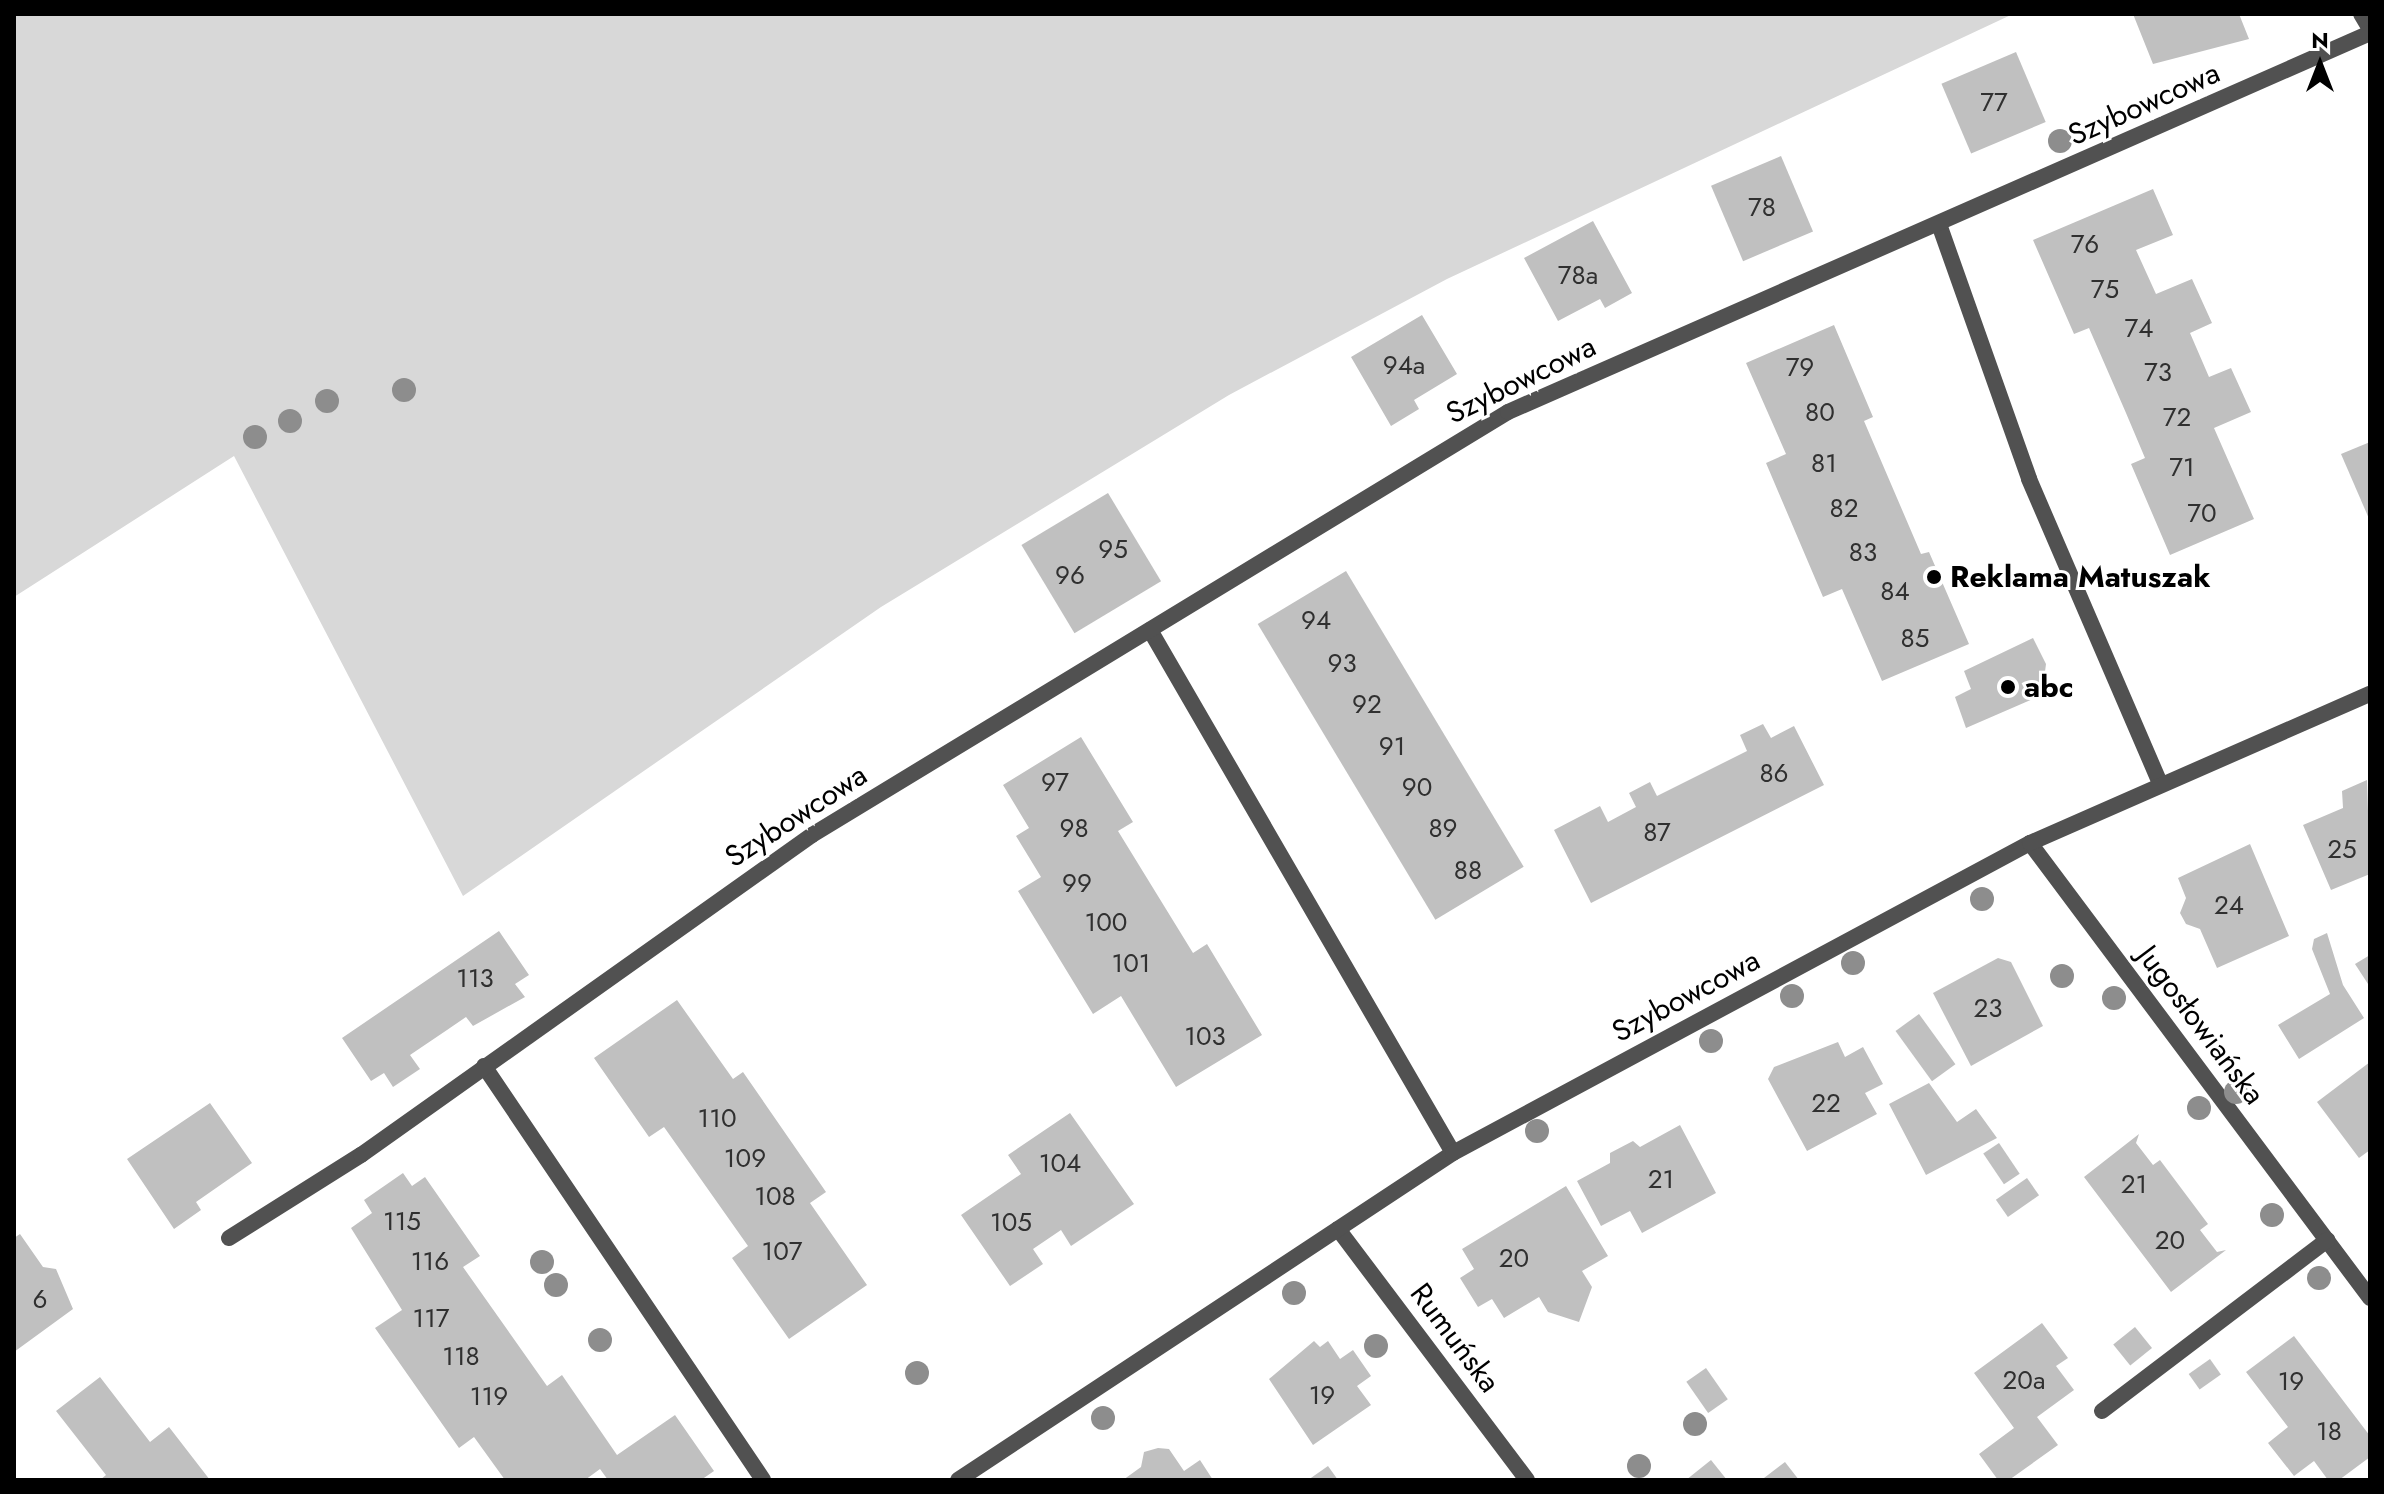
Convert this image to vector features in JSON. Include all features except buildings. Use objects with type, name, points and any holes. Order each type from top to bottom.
[{"type":"street","points":[[2361,14],[2370,31]]},
{"type":"street","name":"Szybowcowa","points":[[229,1238],[361,1155],[812,835],[1508,412],[1940,227],[2370,31]]},
{"type":"street","points":[[1940,227],[2029,479],[2160,783]]},
{"type":"street","points":[[1150,630],[1453,1153]]},
{"type":"street","name":"Szybowcowa","points":[[958,1480],[1453,1153],[2030,843],[2160,783],[2370,694]]},
{"type":"street","name":"Jugosłowiańska","points":[[2030,843],[2370,1298]]},
{"type":"street","points":[[484,1066],[763,1480]]},
{"type":"street","name":"Rumuńska","points":[[1338,1229],[1527,1480]]},
{"type":"street","points":[[2102,1411],[2327,1240]]},
{"type":"shaded area","points":[[14,14],[2013,14],[1447,279],[1229,395],[881,607],[463,896],[234,456],[14,597]]},
{"type":"place","name":"Reklama Matuszak","points":[[1934,577]]},
{"type":"place","name":"abc","points":[[2008,687]]}]
